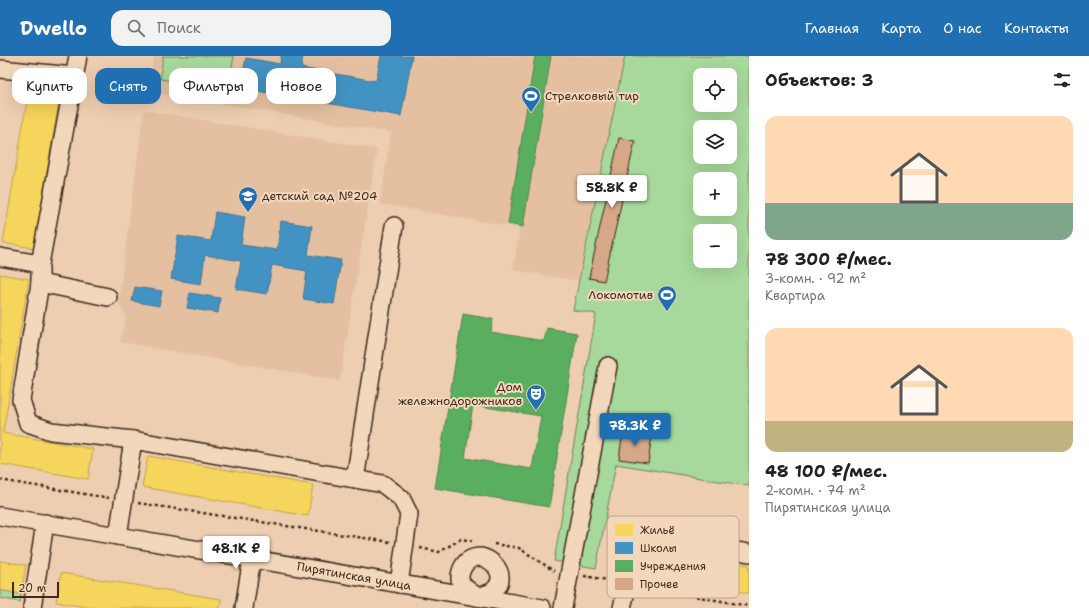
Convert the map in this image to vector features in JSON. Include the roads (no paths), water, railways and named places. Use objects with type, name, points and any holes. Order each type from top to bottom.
[{"type":"street","points":[[76,68],[78,56]]},
{"type":"street","points":[[0,69],[12,70]]},
{"type":"street","points":[[69,104],[40,264],[40,283],[21,400],[28,423],[51,431],[133,440],[382,484],[401,498],[408,514],[399,584]]},
{"type":"street","points":[[355,480],[394,226]]},
{"type":"street","points":[[0,257],[40,264]]},
{"type":"street","points":[[40,283],[108,297]]},
{"type":"street","points":[[563,608],[608,366]]},
{"type":"street","points":[[118,536],[133,440]]},
{"type":"street","name":"Пирятинская улица","points":[[0,516],[399,584],[476,602],[542,608]]},
{"type":"street","points":[[32,608],[45,523]]},
{"type":"street","points":[[739,551],[749,553]]},
{"type":"street","points":[[244,608],[252,558]]},
{"type":"street","points":[[622,608],[624,598]]},
{"type":"place","name":"Стрелковый тир","points":[[531,113]]},
{"type":"place","name":"детский сад №204","points":[[248,213]]},
{"type":"place","name":"Локомотив","points":[[667,312]]},
{"type":"place","name":"Дом жележнодорожников","points":[[536,411]]}]
